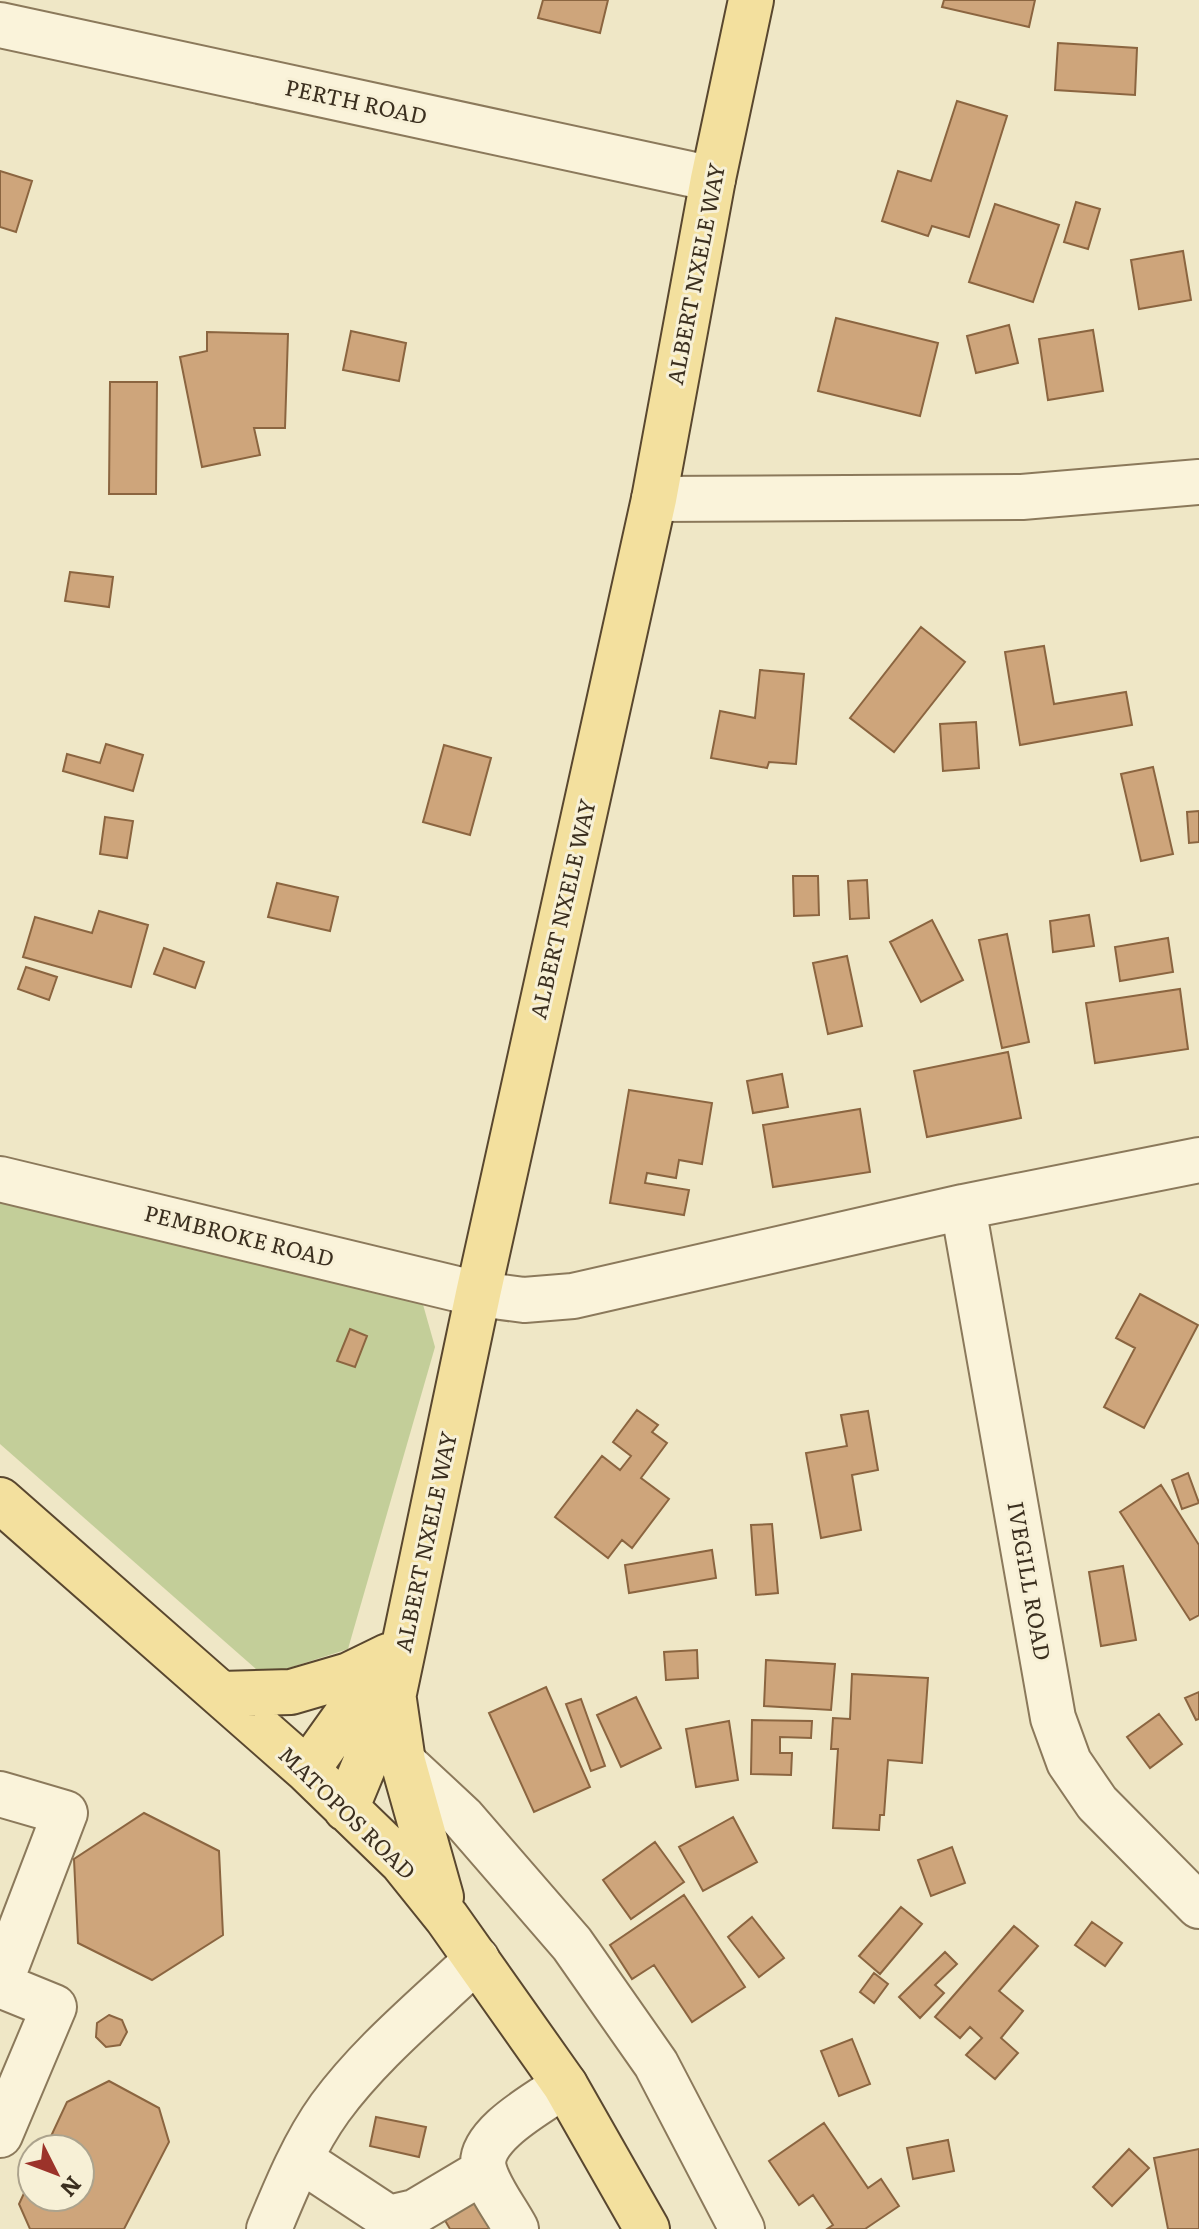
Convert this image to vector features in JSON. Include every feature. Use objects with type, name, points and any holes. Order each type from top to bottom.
[{"type":"main road","name":"ALBERT NXELE WAY","points":[[396,1660],[654,499],[713,179],[751,0]]},
{"type":"main road","name":"MATOPOS ROAD","points":[[0,1500],[307,1770],[402,1862],[477,1959],[565,2085],[647,2229]]},
{"type":"main road","points":[[221,1694],[291,1692],[396,1660]]},
{"type":"main road","points":[[346,1809],[375,1738],[396,1660]]},
{"type":"main road","points":[[396,1660],[375,1738],[447,1918]]},
{"type":"main road","points":[[307,1770],[375,1738]]},
{"type":"street","name":"PERTH ROAD","points":[[0,25],[713,179]]},
{"type":"street","points":[[654,499],[1022,497],[1199,482]]},
{"type":"street","name":"PEMBROKE ROAD","points":[[0,1179],[478,1294],[524,1300],[573,1296],[963,1207],[1199,1160]]},
{"type":"street","name":"IVEGILL ROAD","points":[[963,1207],[1053,1718],[1069,1762],[1097,1803],[1199,1906]]},
{"type":"street","points":[[375,1738],[462,1817],[572,1944],[656,2064],[742,2229]]},
{"type":"street","points":[[0,1794],[65,1813],[0,1984],[54,2007],[0,2135]]},
{"type":"street","points":[[269,2229],[287,2185],[329,2110],[368,2063],[477,1959]]},
{"type":"street","points":[[516,2229],[484,2171],[484,2151],[498,2132],[565,2085]]},
{"type":"street","points":[[301,2160],[389,2218],[415,2212],[484,2171]]},
{"type":"green space","points":[[0,1201],[422,1301],[435,1347],[348,1649],[264,1676],[0,1444]]},
{"type":"building","points":[[543,0],[608,0],[600,33],[538,18]]},
{"type":"building","points":[[944,0],[1035,0],[1029,27],[942,7]]},
{"type":"building","points":[[1058,43],[1137,48],[1135,95],[1055,90]]},
{"type":"building","points":[[957,101],[1007,116],[969,237],[932,226],[928,236],[882,221],[898,171],[931,181]]},
{"type":"building","points":[[0,171],[32,181],[16,232],[0,227]]},
{"type":"building","points":[[1076,202],[1100,209],[1088,249],[1064,242]]},
{"type":"building","points":[[995,204],[1059,225],[1033,302],[969,282]]},
{"type":"building","points":[[1183,251],[1191,300],[1139,309],[1131,260]]},
{"type":"building","points":[[836,318],[938,343],[920,416],[818,391]]},
{"type":"building","points":[[1009,325],[1018,363],[976,373],[967,336]]},
{"type":"building","points":[[1093,330],[1103,391],[1048,400],[1039,339]]},
{"type":"building","points":[[351,331],[406,343],[399,381],[343,370]]},
{"type":"building","points":[[207,332],[288,334],[285,428],[254,428],[260,455],[202,467],[180,357],[207,351]]},
{"type":"building","points":[[110,382],[157,382],[156,494],[109,494]]},
{"type":"building","points":[[70,572],[113,577],[109,607],[65,601]]},
{"type":"building","points":[[921,627],[965,662],[894,752],[850,718]]},
{"type":"building","points":[[1044,646],[1054,704],[1126,692],[1132,725],[1020,745],[1005,652]]},
{"type":"building","points":[[760,670],[804,674],[796,764],[769,762],[767,768],[711,758],[720,711],[755,718]]},
{"type":"building","points":[[976,722],[979,768],[943,771],[940,724]]},
{"type":"building","points":[[106,744],[143,755],[133,791],[63,771],[67,754],[100,763]]},
{"type":"building","points":[[444,745],[491,758],[470,835],[423,822]]},
{"type":"building","points":[[1153,767],[1173,854],[1141,861],[1121,774]]},
{"type":"building","points":[[1199,811],[1199,842],[1189,843],[1187,812]]},
{"type":"building","points":[[105,817],[133,821],[127,858],[100,854]]},
{"type":"building","points":[[793,876],[818,876],[819,915],[794,916]]},
{"type":"building","points":[[867,880],[869,918],[850,919],[848,881]]},
{"type":"building","points":[[277,883],[338,897],[330,931],[268,917]]},
{"type":"building","points":[[99,911],[148,925],[131,987],[23,957],[35,917],[92,933]]},
{"type":"building","points":[[1089,915],[1094,946],[1053,952],[1050,921]]},
{"type":"building","points":[[932,920],[963,980],[921,1002],[890,942]]},
{"type":"building","points":[[1007,934],[1029,1042],[1002,1048],[979,940]]},
{"type":"building","points":[[1168,938],[1173,972],[1120,981],[1115,947]]},
{"type":"building","points":[[164,948],[204,962],[195,988],[154,974]]},
{"type":"building","points":[[847,956],[862,1026],[828,1034],[813,963]]},
{"type":"building","points":[[26,967],[57,977],[49,1000],[18,989]]},
{"type":"building","points":[[1180,989],[1188,1049],[1095,1063],[1086,1003]]},
{"type":"building","points":[[1008,1052],[1021,1118],[927,1137],[914,1071]]},
{"type":"building","points":[[782,1074],[788,1107],[753,1113],[747,1081]]},
{"type":"building","points":[[629,1090],[712,1103],[702,1164],[679,1160],[676,1178],[647,1173],[645,1183],[689,1190],[684,1215],[610,1203]]},
{"type":"building","points":[[860,1109],[870,1172],[773,1187],[763,1125]]},
{"type":"building","points":[[1140,1294],[1198,1325],[1144,1428],[1104,1407],[1135,1348],[1116,1338]]},
{"type":"building","points":[[350,1329],[367,1336],[355,1367],[337,1361]]},
{"type":"building","points":[[637,1410],[658,1425],[652,1432],[667,1443],[641,1478],[669,1499],[632,1548],[622,1540],[608,1558],[555,1517],[602,1456],[620,1470],[631,1456],[613,1442]]},
{"type":"building","points":[[868,1411],[878,1470],[852,1475],[861,1530],[821,1538],[806,1453],[847,1446],[841,1415]]},
{"type":"building","points":[[1188,1473],[1199,1503],[1182,1509],[1172,1480]]},
{"type":"building","points":[[1161,1485],[1199,1545],[1199,1615],[1190,1620],[1120,1512]]},
{"type":"building","points":[[772,1524],[778,1593],[756,1595],[751,1525]]},
{"type":"building","points":[[712,1550],[716,1578],[629,1593],[625,1565]]},
{"type":"building","points":[[1123,1566],[1136,1640],[1101,1646],[1089,1572]]},
{"type":"building","points":[[697,1650],[698,1678],[666,1680],[664,1652]]},
{"type":"building","points":[[766,1660],[835,1664],[831,1710],[764,1706]]},
{"type":"building","points":[[852,1674],[928,1678],[922,1763],[888,1760],[884,1815],[880,1815],[879,1830],[833,1828],[838,1749],[831,1749],[833,1718],[850,1719]]},
{"type":"building","points":[[546,1687],[590,1787],[534,1812],[489,1713]]},
{"type":"building","points":[[1199,1692],[1199,1719],[1196,1720],[1185,1698]]},
{"type":"building","points":[[636,1697],[661,1748],[621,1767],[597,1715]]},
{"type":"building","points":[[581,1699],[605,1766],[591,1771],[566,1704]]},
{"type":"building","points":[[1159,1714],[1182,1744],[1150,1768],[1127,1737]]},
{"type":"building","points":[[752,1720],[812,1721],[811,1738],[780,1737],[780,1753],[792,1753],[791,1775],[751,1774]]},
{"type":"building","points":[[729,1721],[738,1780],[696,1787],[686,1729]]},
{"type":"building","points":[[144,1813],[219,1851],[223,1935],[152,1980],[78,1943],[74,1859]]},
{"type":"building","points":[[733,1817],[757,1862],[703,1891],[679,1847]]},
{"type":"building","points":[[655,1842],[684,1882],[631,1919],[603,1880]]},
{"type":"building","points":[[952,1847],[965,1883],[931,1896],[918,1860]]},
{"type":"building","points":[[684,1895],[745,1987],[692,2022],[654,1965],[632,1979],[610,1945]]},
{"type":"building","points":[[901,1907],[922,1924],[880,1974],[859,1956]]},
{"type":"building","points":[[752,1917],[784,1958],[759,1977],[728,1937]]},
{"type":"building","points":[[1092,1922],[1122,1943],[1105,1966],[1075,1945]]},
{"type":"building","points":[[1014,1926],[1038,1946],[999,1991],[1023,2011],[1001,2038],[1018,2053],[995,2079],[966,2055],[982,2038],[970,2027],[960,2038],[935,2017]]},
{"type":"building","points":[[945,1952],[957,1964],[935,1985],[944,1993],[920,2018],[899,1997]]},
{"type":"building","points":[[874,1973],[888,1984],[874,2003],[860,1992]]},
{"type":"building","points":[[109,2015],[122,2020],[127,2032],[120,2045],[106,2047],[96,2037],[97,2023]]},
{"type":"building","points":[[852,2039],[870,2084],[839,2096],[821,2051]]},
{"type":"building","points":[[109,2081],[159,2108],[169,2142],[124,2229],[30,2229],[23,2213],[96,2213],[96,2133],[52,2133],[67,2102]]},
{"type":"building","points":[[376,2117],[426,2127],[419,2157],[370,2146]]},
{"type":"building","points":[[824,2123],[868,2188],[881,2179],[899,2206],[865,2229],[827,2229],[833,2225],[813,2195],[799,2205],[769,2161]]},
{"type":"building","points":[[948,2140],[954,2171],[913,2179],[907,2148]]},
{"type":"building","points":[[1129,2149],[1149,2168],[1112,2206],[1093,2187]]},
{"type":"building","points":[[1199,2149],[1199,2229],[1168,2229],[1154,2158]]},
{"type":"building","points":[[479,2197],[497,2229],[450,2229],[443,2217]]}]
